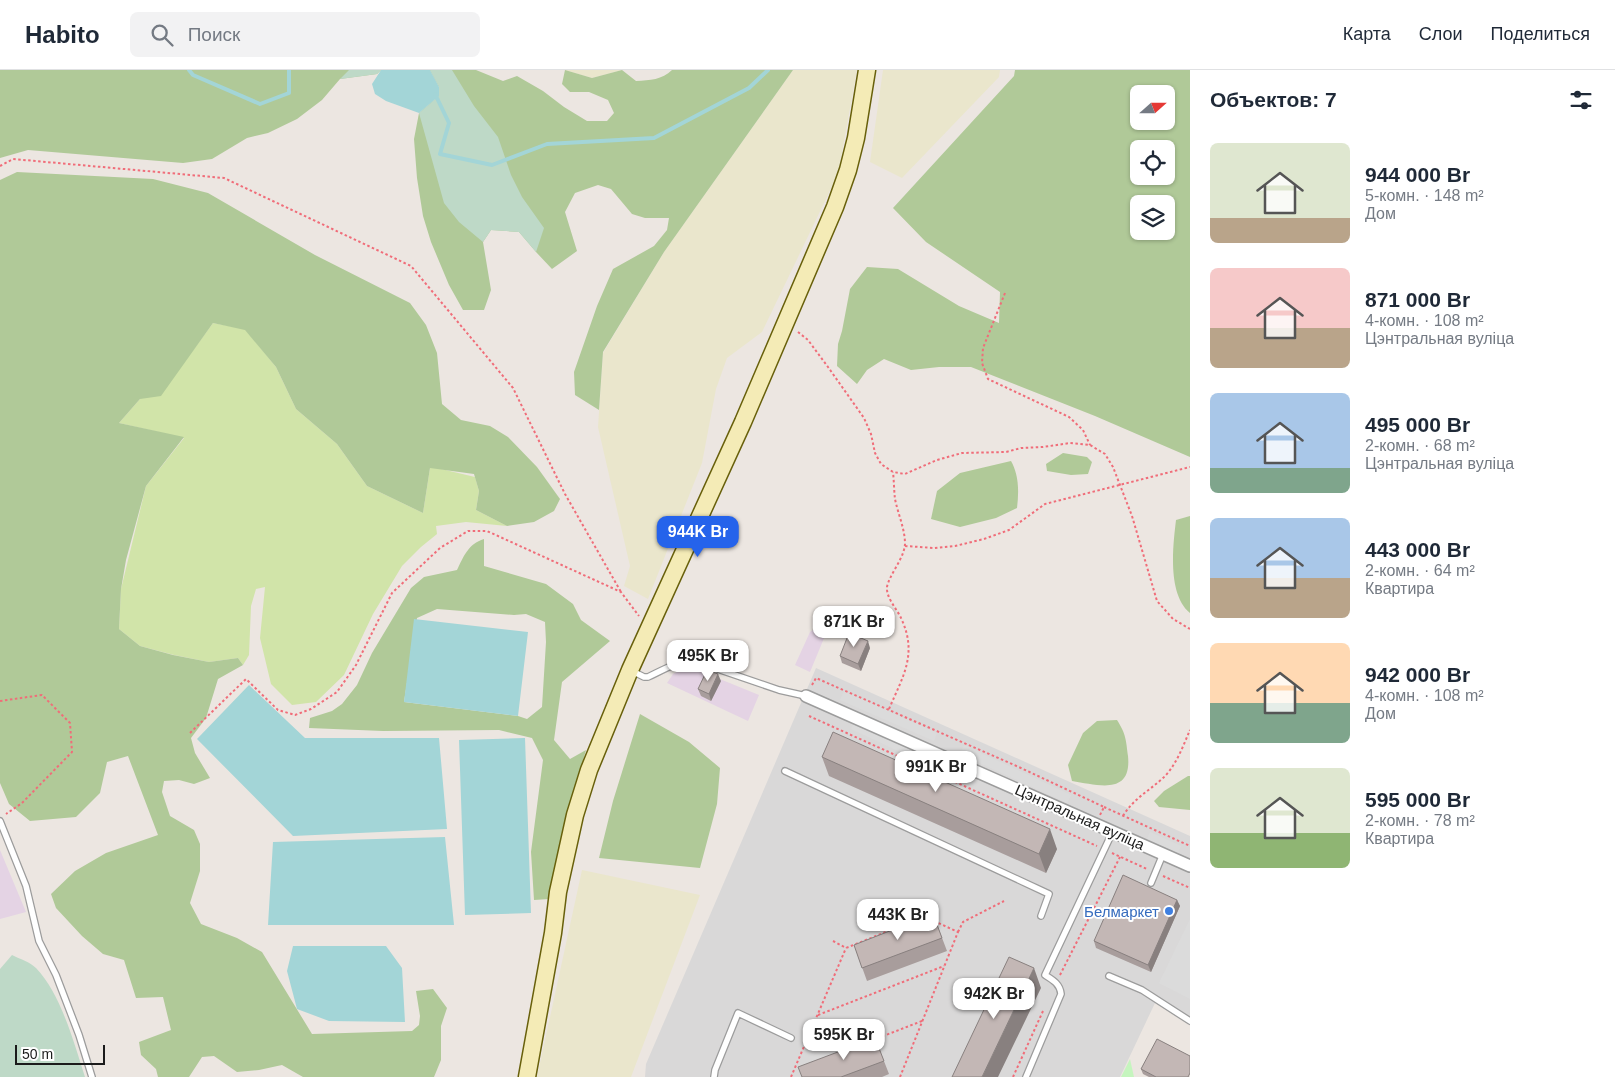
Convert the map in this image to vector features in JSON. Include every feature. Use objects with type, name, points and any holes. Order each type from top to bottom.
[{"type":"street","points":[[527,1077],[553,933],[558,892],[575,815],[589,770],[630,670],[787,323],[835,207],[848,170],[856,138],[867,70]]},
{"type":"street","name":"Цэнтральная вуліца","points":[[806,696],[1190,866]]},
{"type":"lane","points":[[630,670],[648,677],[676,664],[694,661],[779,690],[806,696]]},
{"type":"lane","points":[[785,771],[1049,894],[1041,916]]},
{"type":"lane","points":[[0,820],[26,886],[39,942],[56,975],[79,1035],[92,1077]]},
{"type":"lane","points":[[1026,1077],[1061,994],[1056,982],[1045,975],[1113,831]]},
{"type":"lane","points":[[1150,883],[1163,854]]},
{"type":"lane","points":[[1110,976],[1142,990],[1190,1021]]},
{"type":"lane","points":[[714,1077],[715,1070],[738,1013],[791,1038]]},
{"type":"path","points":[[0,166],[13,159],[224,178],[411,266],[514,388],[565,494],[621,592],[649,629]]},
{"type":"path","points":[[1006,293],[983,348],[982,363],[988,379],[1069,417],[1084,430],[1090,445]]},
{"type":"path","points":[[787,323],[808,340],[828,367],[864,418],[871,434],[875,453],[881,464],[893,472],[904,474],[937,460],[962,453],[1006,452],[1021,448],[1070,443],[1090,445],[1105,454],[1113,467],[1132,516],[1157,601],[1173,619],[1190,629]]},
{"type":"path","points":[[905,546],[934,548],[955,546],[984,539],[1009,530],[1045,504],[1190,467]]},
{"type":"path","points":[[889,710],[909,660],[908,637],[901,618],[890,600],[887,587],[905,546],[895,499],[893,472]]},
{"type":"path","points":[[190,733],[246,678],[278,710],[295,715],[311,709],[337,692],[356,665],[392,593],[440,548],[468,531],[487,531],[621,592]]},
{"type":"path","points":[[806,696],[816,678],[1190,846]]},
{"type":"path","points":[[0,701],[42,695],[70,723],[72,752],[22,803],[0,820]]},
{"type":"path","points":[[809,716],[1190,888]]},
{"type":"path","points":[[1123,816],[1133,802],[1165,776],[1181,752],[1190,730]]},
{"type":"path","points":[[1088,842],[1104,807]]},
{"type":"path","points":[[1056,982],[1120,857]]},
{"type":"path","points":[[900,1077],[963,922],[1004,901]]},
{"type":"path","points":[[791,1077],[846,948],[923,917],[958,932]]},
{"type":"path","points":[[833,941],[846,948]]},
{"type":"path","points":[[817,1015],[944,966]]},
{"type":"path","points":[[1013,1077],[1044,1008]]},
{"type":"path","points":[[867,1042],[922,1021]]},
{"type":"path","points":[[794,1069],[803,1066]]},
{"type":"shaded area","points":[[565,70],[622,70],[592,78]]},
{"type":"shaded area","points":[[793,70],[857,70],[838,174],[762,332],[727,358],[716,389],[702,463],[648,599],[624,586],[630,566],[598,427],[603,353],[664,252]]},
{"type":"shaded area","points":[[883,70],[1000,70],[999,77],[902,178],[870,162]]},
{"type":"shaded area","points":[[818,627],[827,631],[810,672],[795,665],[810,632]]},
{"type":"shaded area","points":[[688,666],[759,695],[748,721],[667,683],[673,674]]},
{"type":"shaded area","points":[[816,668],[1190,836],[1190,1025],[1155,1003],[1120,1077],[645,1077],[646,1064]]},
{"type":"shaded area","points":[[844,691],[937,733],[934,741],[840,700]]},
{"type":"shaded area","points":[[855,719],[927,752],[922,762],[851,729]]},
{"type":"shaded area","points":[[964,745],[1071,795],[1067,803],[960,754]]},
{"type":"shaded area","points":[[1150,832],[1181,846],[1177,855],[1146,841]]},
{"type":"shaded area","points":[[0,850],[26,912],[0,919]]},
{"type":"shaded area","points":[[582,870],[700,895],[631,1077],[537,1077]]},
{"type":"shaded area","points":[[1190,919],[1190,999],[1159,983]]},
{"type":"green space","points":[[0,70],[381,70],[377,74],[340,79],[322,100],[297,119],[268,133],[247,138],[212,159],[183,163],[28,150],[0,158]]},
{"type":"green space","points":[[349,70],[381,70],[377,74],[340,79]]},
{"type":"green space","points":[[430,70],[476,70],[503,81],[517,76],[587,121],[607,121],[614,113],[608,100],[589,92],[570,92],[562,84],[565,70],[592,78],[622,70],[636,81],[660,78],[672,70],[793,70],[664,252],[603,352],[599,410],[575,395],[574,372],[597,306],[613,269],[654,246],[667,230],[669,218],[645,218],[632,214],[611,189],[598,185],[575,193],[565,212],[577,251],[552,269],[519,232],[491,230],[483,242],[491,290],[484,310],[463,310],[449,285],[431,242],[423,216],[417,178],[414,139],[419,113],[439,96],[439,87]]},
{"type":"green space","points":[[430,70],[452,70],[474,106],[498,137],[511,175],[522,197],[544,228],[536,252],[519,232],[491,230],[483,242],[459,222],[444,203],[419,113],[439,96],[439,87]]},
{"type":"green space","points":[[1015,70],[1190,70],[1190,457],[1095,416],[971,367],[939,367],[911,370],[884,359],[867,370],[857,384],[837,366],[838,344],[850,289],[867,267],[898,269],[959,306],[999,323],[1000,292],[926,242],[893,208],[1014,76]]},
{"type":"green space","points":[[17,172],[153,179],[208,193],[315,255],[410,303],[426,325],[437,353],[442,404],[461,420],[490,426],[508,437],[537,467],[560,499],[554,511],[534,522],[507,526],[476,510],[479,491],[474,474],[430,468],[423,513],[367,486],[337,444],[296,409],[276,367],[245,330],[213,323],[161,396],[140,399],[119,423],[184,437],[146,486],[126,560],[121,589],[119,629],[140,646],[209,662],[238,658],[243,665],[218,679],[206,718],[191,738],[195,753],[210,778],[194,784],[179,780],[164,781],[162,792],[170,816],[194,830],[200,844],[200,871],[190,903],[201,924],[237,938],[262,952],[312,1034],[412,1031],[419,1025],[420,1016],[416,991],[433,989],[447,1008],[441,1026],[441,1060],[434,1077],[303,1077],[282,1065],[237,1072],[214,1056],[202,1057],[189,1077],[158,1077],[156,1069],[141,1055],[139,1042],[171,1030],[163,997],[136,998],[124,960],[103,954],[82,936],[56,908],[51,894],[75,871],[106,853],[158,835],[128,756],[107,762],[100,793],[76,817],[30,821],[9,804],[0,783],[0,180]]},
{"type":"green space","points":[[213,323],[245,329],[276,367],[296,409],[337,444],[367,486],[423,513],[430,468],[475,477],[479,491],[476,510],[507,526],[466,522],[436,526],[437,534],[402,566],[373,614],[344,675],[316,702],[292,705],[271,684],[260,638],[265,587],[256,589],[251,606],[249,655],[243,665],[238,658],[209,662],[140,646],[119,629],[121,589],[146,486],[184,438],[119,423],[140,399],[194,349]]},
{"type":"green space","points":[[1063,453],[1087,457],[1092,462],[1088,474],[1071,475],[1047,471],[1046,464]]},
{"type":"green space","points":[[1011,461],[1016,472],[1018,484],[1017,508],[996,518],[960,527],[931,519],[937,491],[960,473]]},
{"type":"green space","points":[[1190,516],[1190,613],[1183,605],[1178,594],[1173,569],[1173,556],[1176,520]]},
{"type":"green space","points":[[484,539],[484,566],[546,584],[573,604],[581,620],[610,641],[562,682],[554,740],[570,759],[586,750],[571,803],[559,874],[549,899],[534,900],[531,852],[543,760],[532,738],[499,730],[383,731],[309,728],[310,718],[332,711],[342,704],[357,685],[372,653],[411,588],[424,577],[457,570],[470,547]],"holes":[[[437,609],[514,615],[526,614],[545,622],[546,642],[542,707],[527,719],[518,716],[404,702],[417,618]]]},
{"type":"green space","points":[[640,714],[689,742],[720,768],[717,804],[700,868],[599,858],[613,801]]},
{"type":"green space","points":[[1117,720],[1124,733],[1127,746],[1128,769],[1125,777],[1119,783],[1111,785],[1072,781],[1068,765],[1083,733],[1097,721]]},
{"type":"green space","points":[[1190,776],[1190,810],[1159,807],[1154,801],[1164,791]]},
{"type":"green space","points":[[12,955],[36,968],[53,991],[66,1020],[85,1077],[0,1077],[0,969]]},
{"type":"green space","points":[[1130,1059],[1134,1077],[1121,1077]]},
{"type":"water","points":[[381,70],[430,70],[439,87],[439,96],[419,113],[386,101],[375,94],[372,84]]},
{"type":"water","points":[[414,619],[528,632],[518,716],[404,702]]},
{"type":"water","points":[[249,685],[305,738],[439,738],[447,829],[293,836],[197,739]]},
{"type":"water","points":[[525,738],[531,913],[465,915],[459,740]]},
{"type":"water","points":[[445,837],[454,925],[268,925],[273,842]]},
{"type":"water","points":[[293,946],[386,946],[402,968],[405,1022],[329,1021],[297,1009],[287,971]]},
{"type":"building","points":[[849,633],[868,641],[858,664],[840,656]]},
{"type":"building","points":[[707,670],[718,674],[709,694],[698,689]]},
{"type":"building","points":[[833,732],[1050,829],[1039,854],[822,757]]},
{"type":"building","points":[[1123,875],[1177,900],[1148,965],[1094,941]]},
{"type":"building","points":[[933,914],[942,938],[862,968],[854,945]]},
{"type":"building","points":[[1009,957],[1034,968],[982,1077],[952,1077]]},
{"type":"building","points":[[875,1038],[884,1061],[841,1077],[802,1077],[798,1067]]},
{"type":"building","points":[[1157,1039],[1190,1056],[1190,1073],[1188,1077],[1156,1077],[1141,1069]]},
{"type":"waterway","points":[[189,70],[193,75],[260,104],[289,93],[289,70]]},
{"type":"waterway","points":[[435,94],[449,123],[440,154],[492,165],[547,144],[654,138],[749,88],[768,70]]},
{"type":"place","name":"Белмаркет","points":[[1169,911]]}]
